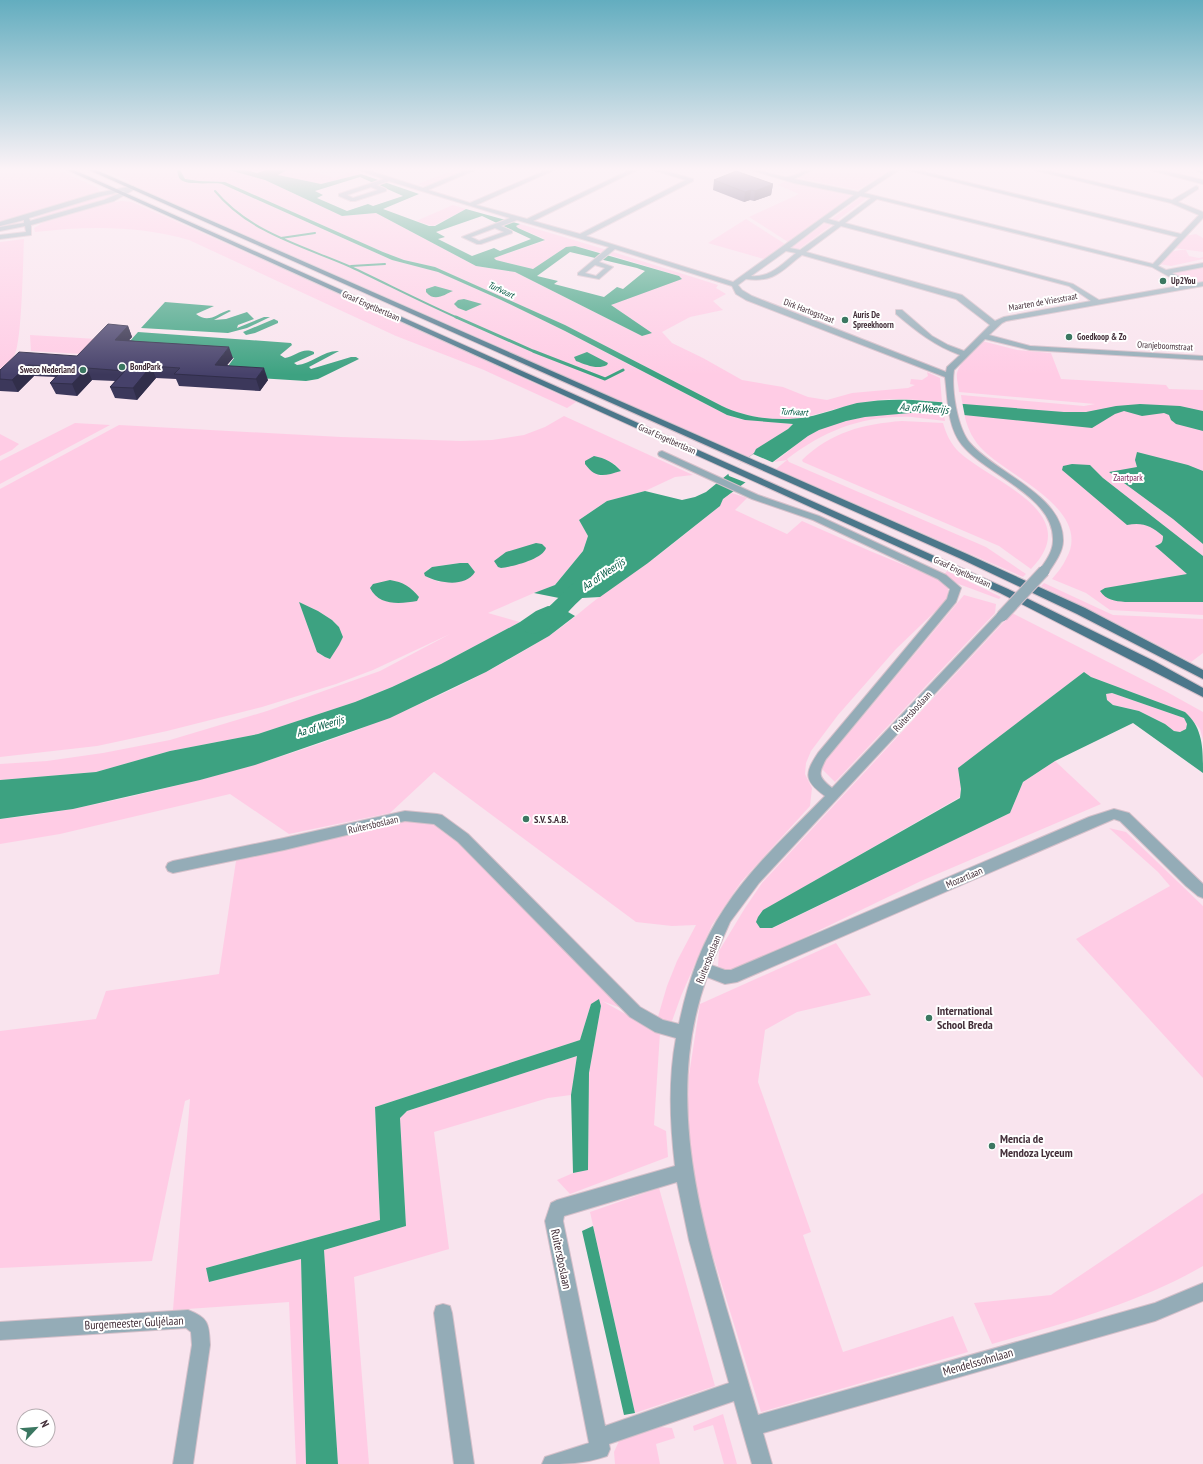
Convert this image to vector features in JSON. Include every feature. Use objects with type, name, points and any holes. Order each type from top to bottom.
[{"type":"main road","name":"Graaf Engelbertlaan","points":[[224,238],[1004,591],[1143,660],[1203,693]]},
{"type":"main road","name":"Graaf Engelbertlaan","points":[[247,238],[746,459],[1048,595],[1203,675]]},
{"type":"street","points":[[468,238],[479,243],[492,238]]},
{"type":"street","points":[[587,238],[734,285],[798,238]]},
{"type":"street","points":[[744,277],[759,279],[769,277],[820,238]]},
{"type":"street","points":[[894,238],[1071,285],[1097,302]]},
{"type":"street","points":[[1042,238],[1154,266],[1198,286]]},
{"type":"street","points":[[1154,266],[1180,238]]},
{"type":"street","points":[[596,261],[614,247]]},
{"type":"street","points":[[784,248],[959,297],[996,325]]},
{"type":"street","points":[[1165,272],[1203,265]]},
{"type":"street","name":"Dirk Hartogstraat","points":[[734,285],[739,292],[749,298],[949,376]]},
{"type":"street","name":"Maarten de Vriesstraat","points":[[949,376],[950,369],[1001,320],[1097,302],[1198,286]]},
{"type":"street","points":[[899,312],[929,338],[945,347],[965,354]]},
{"type":"street","name":"Oranjeboomstraat","points":[[984,336],[1030,348],[1203,358]]},
{"type":"street","name":"Ruitersboslaan","points":[[762,1464],[692,1216],[683,1172],[679,1130],[679,1105],[684,1033],[692,999],[703,969],[717,934],[736,902],[771,860],[1044,571],[1052,558],[1058,540],[1054,520],[1040,502],[971,449],[961,436],[955,419],[949,376]]},
{"type":"street","name":"Graaf Engelbertlaan","points":[[662,454],[736,489],[816,518],[942,577],[956,588],[955,595],[952,600],[822,756],[814,770],[815,778],[818,784],[833,795]]},
{"type":"street","name":"Mozartlaan","points":[[703,969],[725,977],[732,976],[1094,821],[1114,814],[1124,817],[1203,892]]},
{"type":"street","name":"Ruitersboslaan","points":[[173,867],[284,844],[405,816],[437,819],[463,838],[635,1012],[660,1027],[684,1033]]},
{"type":"street","name":"Ruitersboslaan","points":[[598,1438],[554,1221],[557,1209],[683,1172]]},
{"type":"street","name":"Mendelssohnlaan","points":[[752,1427],[1155,1312],[1203,1292]]},
{"type":"street","points":[[444,1313],[464,1464]]},
{"type":"street","name":"Burgemeester Guljélaan","points":[[0,1331],[188,1319],[200,1328],[201,1345],[183,1464]]},
{"type":"street","points":[[552,1464],[600,1449],[598,1438],[740,1389]]},
{"type":"green space","points":[[183,238],[214,238],[576,402],[567,408],[484,370],[396,336]]},
{"type":"green space","points":[[252,238],[344,238],[392,260],[436,271],[499,299],[565,331],[727,415],[740,419],[793,425],[749,457]]},
{"type":"green space","points":[[352,238],[424,238],[476,266],[515,272],[642,336],[651,333],[611,305],[679,276],[610,255],[613,252],[718,285],[716,288],[726,294],[713,301],[723,310],[690,317],[662,332],[672,343],[703,358],[742,380],[783,387],[808,397],[827,400],[852,393],[908,388],[915,385],[910,384],[911,379],[922,380],[928,376],[927,372],[940,378],[942,402],[889,399],[856,404],[809,416],[788,419],[765,418],[742,414],[722,406],[565,325],[435,267],[404,260]]},
{"type":"green space","points":[[543,238],[568,238],[607,250],[602,253],[575,246],[533,269],[495,260],[494,258],[544,241]]},
{"type":"green space","points":[[715,238],[776,238],[785,244],[764,259],[708,243]]},
{"type":"green space","points":[[782,238],[793,238],[788,242]]},
{"type":"green space","points":[[804,238],[814,238],[799,249],[791,248]]},
{"type":"green space","points":[[1183,238],[1203,238],[1203,252],[1174,248]]},
{"type":"green space","points":[[24,239],[23,282],[17,348],[11,360],[0,369],[0,242]]},
{"type":"green space","points":[[1186,250],[1189,256],[1199,258],[1203,257],[1203,259],[1171,266],[1159,264],[1170,252]]},
{"type":"green space","points":[[1203,266],[1203,282],[1189,283],[1173,273]]},
{"type":"green space","points":[[30,335],[97,339],[82,354],[31,351]]},
{"type":"green space","name":"Zaartpark","points":[[982,341],[1017,350],[1051,353],[1061,379],[1166,385],[1169,389],[1203,390],[1203,615],[1110,610],[1086,593],[1052,579],[1066,559],[1071,541],[1068,525],[1059,510],[1044,496],[995,460],[983,450],[973,438],[963,410],[961,395],[1084,406],[1095,404],[959,392],[957,373],[964,360]]},
{"type":"green space","points":[[910,413],[944,413],[945,421],[912,417],[894,417],[861,422],[831,432],[801,449],[787,459],[789,462],[986,547],[1026,574],[1023,577],[776,469],[787,460],[774,462],[808,436],[820,430],[844,421],[858,418]]},
{"type":"green space","points":[[564,416],[693,475],[675,477],[645,491],[607,501],[579,520],[588,536],[583,551],[555,585],[488,613],[520,622],[441,664],[392,687],[355,702],[258,734],[170,751],[96,772],[0,780],[0,764],[47,761],[103,753],[170,740],[267,711],[380,671],[450,634],[373,670],[336,684],[262,707],[167,731],[97,746],[0,757],[0,489],[119,425],[341,437],[461,441],[492,440],[524,435],[545,427]],"holes":[[[601,458],[616,465],[621,471],[599,476]],[[468,563],[475,572],[439,582],[425,576],[428,569],[432,567]],[[299,602],[318,611],[332,620],[339,627],[343,637],[330,659],[321,655]]]},
{"type":"green space","points":[[902,421],[943,423],[949,439],[959,452],[1028,501],[1041,516],[1048,531],[1045,549],[1031,569],[999,546],[803,462],[802,460],[824,443],[848,431],[874,424]]},
{"type":"green space","points":[[75,423],[110,425],[0,484],[0,461]]},
{"type":"green space","points":[[0,434],[19,444],[12,450],[0,456]]},
{"type":"green space","points":[[732,493],[747,498],[735,510],[787,534],[802,521],[938,579],[948,587],[948,599],[896,649],[838,715],[811,751],[806,763],[805,774],[812,788],[810,806],[741,882],[712,925],[681,996],[672,1021],[657,1020],[667,986],[677,961],[696,925],[672,926],[636,922],[434,772],[390,813],[289,834],[230,794],[60,834],[0,844],[0,819],[99,804],[259,763],[359,729],[455,688],[502,664],[554,633],[598,598],[666,549],[720,506],[723,499]]},
{"type":"green space","points":[[947,571],[1001,597],[999,599],[956,583],[944,575]]},
{"type":"green space","points":[[1044,583],[1113,615],[1203,619],[1203,653],[1191,662],[1041,586]]},
{"type":"green space","points":[[964,595],[996,604],[995,613],[835,782],[823,770],[823,764]]},
{"type":"green space","points":[[1012,613],[1203,712],[1203,740],[1200,729],[1185,712],[1091,677],[1084,672],[959,768],[961,789],[960,797],[764,910],[773,928],[1010,813],[1023,782],[1055,761],[1101,804],[921,881],[731,973],[718,966],[719,951],[762,883]]},
{"type":"green space","points":[[1112,693],[1184,718],[1187,724],[1186,730],[1180,732],[1174,731],[1165,724],[1139,711],[1113,705],[1107,700],[1106,694]]},
{"type":"green space","points":[[405,820],[423,820],[443,826],[626,1010],[602,1001],[660,1033],[654,1125],[666,1131],[668,1157],[570,1194],[557,1180],[573,1173],[588,1170],[589,1073],[601,1006],[591,1004],[580,1040],[375,1107],[380,1220],[206,1268],[210,1282],[301,1259],[306,1464],[296,1464],[289,1302],[173,1310],[190,1099],[185,1101],[152,1261],[0,1268],[0,1031],[96,1019],[106,991],[219,974],[236,861],[247,857]]},
{"type":"green space","points":[[1109,828],[1126,832],[1203,906],[1203,1078],[1076,939],[1170,886],[1158,872]]},
{"type":"green space","points":[[836,943],[871,995],[797,1012],[765,1030],[758,1082],[811,1232],[803,1235],[843,1352],[953,1316],[968,1352],[761,1412],[705,1230],[692,1178],[687,1132],[689,1075],[700,1004]]},
{"type":"green space","points":[[577,1056],[571,1095],[548,1098],[434,1132],[449,1249],[354,1277],[369,1464],[338,1464],[324,1250],[406,1226],[400,1118],[407,1111]]},
{"type":"green space","points":[[659,1188],[715,1386],[635,1413],[590,1212]]},
{"type":"green space","points":[[1203,1193],[1203,1266],[1126,1302],[1073,1320],[992,1344],[974,1303],[1051,1295]]},
{"type":"green space","points":[[723,1414],[737,1464],[724,1464],[713,1425],[694,1431],[693,1426]]},
{"type":"green space","points":[[660,1427],[672,1428],[675,1438],[656,1444],[660,1464],[615,1464],[614,1452],[619,1441]]},
{"type":"water","points":[[344,238],[352,238],[404,260],[435,267],[565,325],[722,406],[752,416],[774,419],[807,417],[857,403],[878,400],[913,400],[1064,412],[1086,412],[1116,406],[1140,404],[1180,406],[1203,411],[1203,431],[1176,424],[1171,420],[1169,415],[1164,413],[1142,416],[1124,411],[1115,414],[1092,428],[944,413],[910,413],[865,417],[846,421],[819,430],[808,436],[723,499],[720,506],[648,563],[600,597],[564,599],[534,593],[555,585],[583,551],[588,536],[579,520],[607,501],[645,491],[682,500],[695,497],[706,492],[754,453],[756,449],[788,429],[793,424],[745,420],[727,415],[565,331],[499,299],[438,272],[392,260]]},
{"type":"water","points":[[424,238],[440,238],[438,239],[472,256],[494,248],[500,251],[531,239],[530,238],[541,238],[545,240],[494,258],[496,260],[533,269],[566,247],[575,246],[679,276],[682,279],[611,305],[652,333],[642,336],[515,272],[476,266]],"holes":[[[570,252],[637,268],[645,271],[623,289],[617,287],[604,297],[554,284],[558,281],[537,276]]]},
{"type":"water","points":[[435,286],[453,291],[440,297],[433,297],[426,292],[426,289]]},
{"type":"water","points":[[464,299],[482,304],[466,311],[458,308],[454,304],[458,300]]},
{"type":"water","points":[[165,302],[214,306],[196,314],[205,318],[212,317],[229,310],[231,311],[214,320],[226,319],[247,312],[254,319],[238,325],[237,328],[264,317],[270,317],[247,328],[228,333],[141,328]]},
{"type":"water","points":[[274,319],[278,321],[278,323],[255,333],[246,335],[243,332]]},
{"type":"water","points":[[138,332],[291,343],[292,345],[280,355],[285,358],[302,351],[314,352],[314,354],[294,363],[297,365],[333,351],[339,351],[309,367],[311,369],[351,357],[356,357],[359,359],[318,379],[306,381],[163,372],[226,369],[234,358],[122,350]]},
{"type":"water","points":[[587,352],[608,363],[607,365],[596,367],[576,361],[574,357]]},
{"type":"water","points":[[1137,452],[1188,465],[1203,471],[1203,544],[1173,519],[1109,472],[1137,467],[1135,460]]},
{"type":"water","points":[[594,456],[609,461],[621,471],[605,475],[593,472],[585,464],[585,461]]},
{"type":"water","points":[[1072,464],[1090,465],[1103,478],[1203,556],[1203,602],[1125,602],[1111,600],[1102,594],[1100,591],[1105,588],[1187,574],[1155,546],[1161,543],[1163,536],[1146,526],[1138,524],[1127,525],[1062,470],[1063,466]]},
{"type":"water","points":[[536,543],[542,544],[546,548],[544,552],[533,559],[501,568],[498,567],[494,561],[506,552]]},
{"type":"water","points":[[468,563],[475,572],[471,577],[452,583],[437,581],[425,576],[424,573],[432,567]]},
{"type":"water","points":[[390,580],[399,582],[413,590],[419,597],[417,601],[397,603],[384,601],[374,594],[370,588],[373,584]]},
{"type":"water","points":[[299,602],[318,611],[332,620],[339,627],[343,637],[330,659],[317,652]]},
{"type":"water","points":[[548,606],[561,608],[575,616],[549,636],[486,672],[390,718],[255,765],[200,780],[73,809],[0,819],[0,780],[96,772],[170,751],[258,734],[355,702],[392,687],[441,664],[520,622],[536,611]]},
{"type":"water","points":[[1084,672],[1091,677],[1185,712],[1191,718],[1199,732],[1203,755],[1203,773],[1133,723],[1055,761],[1023,782],[1010,813],[772,928],[760,928],[756,922],[763,910],[960,798],[961,789],[958,768]],"holes":[[[1112,693],[1184,718],[1187,724],[1186,729],[1180,732],[1174,731],[1165,724],[1139,711],[1113,705],[1107,700],[1106,694]]]},
{"type":"water","points":[[599,999],[601,1006],[589,1073],[588,1170],[573,1173],[571,1095],[577,1056],[407,1111],[400,1118],[406,1226],[324,1250],[338,1464],[306,1464],[301,1259],[209,1282],[206,1268],[380,1220],[375,1107],[580,1040],[591,1004]]},
{"type":"water","points":[[593,1226],[635,1413],[624,1415],[582,1231]]},
{"type":"pier","points":[[942,400],[962,401],[965,417],[944,415]]},
{"type":"pier","points":[[753,454],[774,463],[747,483],[729,476],[728,473]]},
{"type":"building","points":[[108,324],[128,326],[115,340],[229,347],[215,365],[264,368],[256,379],[174,374],[180,368],[151,366],[133,388],[110,387],[125,371],[87,368],[72,384],[50,383],[66,367],[28,365],[12,380],[0,379],[0,370],[19,352],[77,356]]},
{"type":"waterway","points":[[281,238],[351,267],[458,318]]},
{"type":"waterway","points":[[351,266],[385,264]]},
{"type":"waterway","points":[[456,317],[533,351],[605,379],[623,370]]},
{"type":"waterway","name":"Aa of Weerijs","points":[[534,627],[551,617],[573,594],[596,578]]},
{"type":"place","name":"Up2You","points":[[1163,281]]},
{"type":"place","name":"Auris De Spreekhoorn","points":[[845,320]]},
{"type":"place","name":"Goedkoop & Zo","points":[[1069,337]]},
{"type":"place","name":"BondPark","points":[[122,367]]},
{"type":"place","name":"Sweco Nederland","points":[[83,370]]},
{"type":"place","name":"S.V. S.A.B.","points":[[526,819]]},
{"type":"place","name":"International School Breda","points":[[929,1018]]},
{"type":"place","name":"Mencia de Mendoza Lyceum","points":[[992,1146]]},
{"type":"water label","name":"Turfvaart","points":[[501,290]]},
{"type":"water label","name":"Turfvaart","points":[[794,412]]}]
